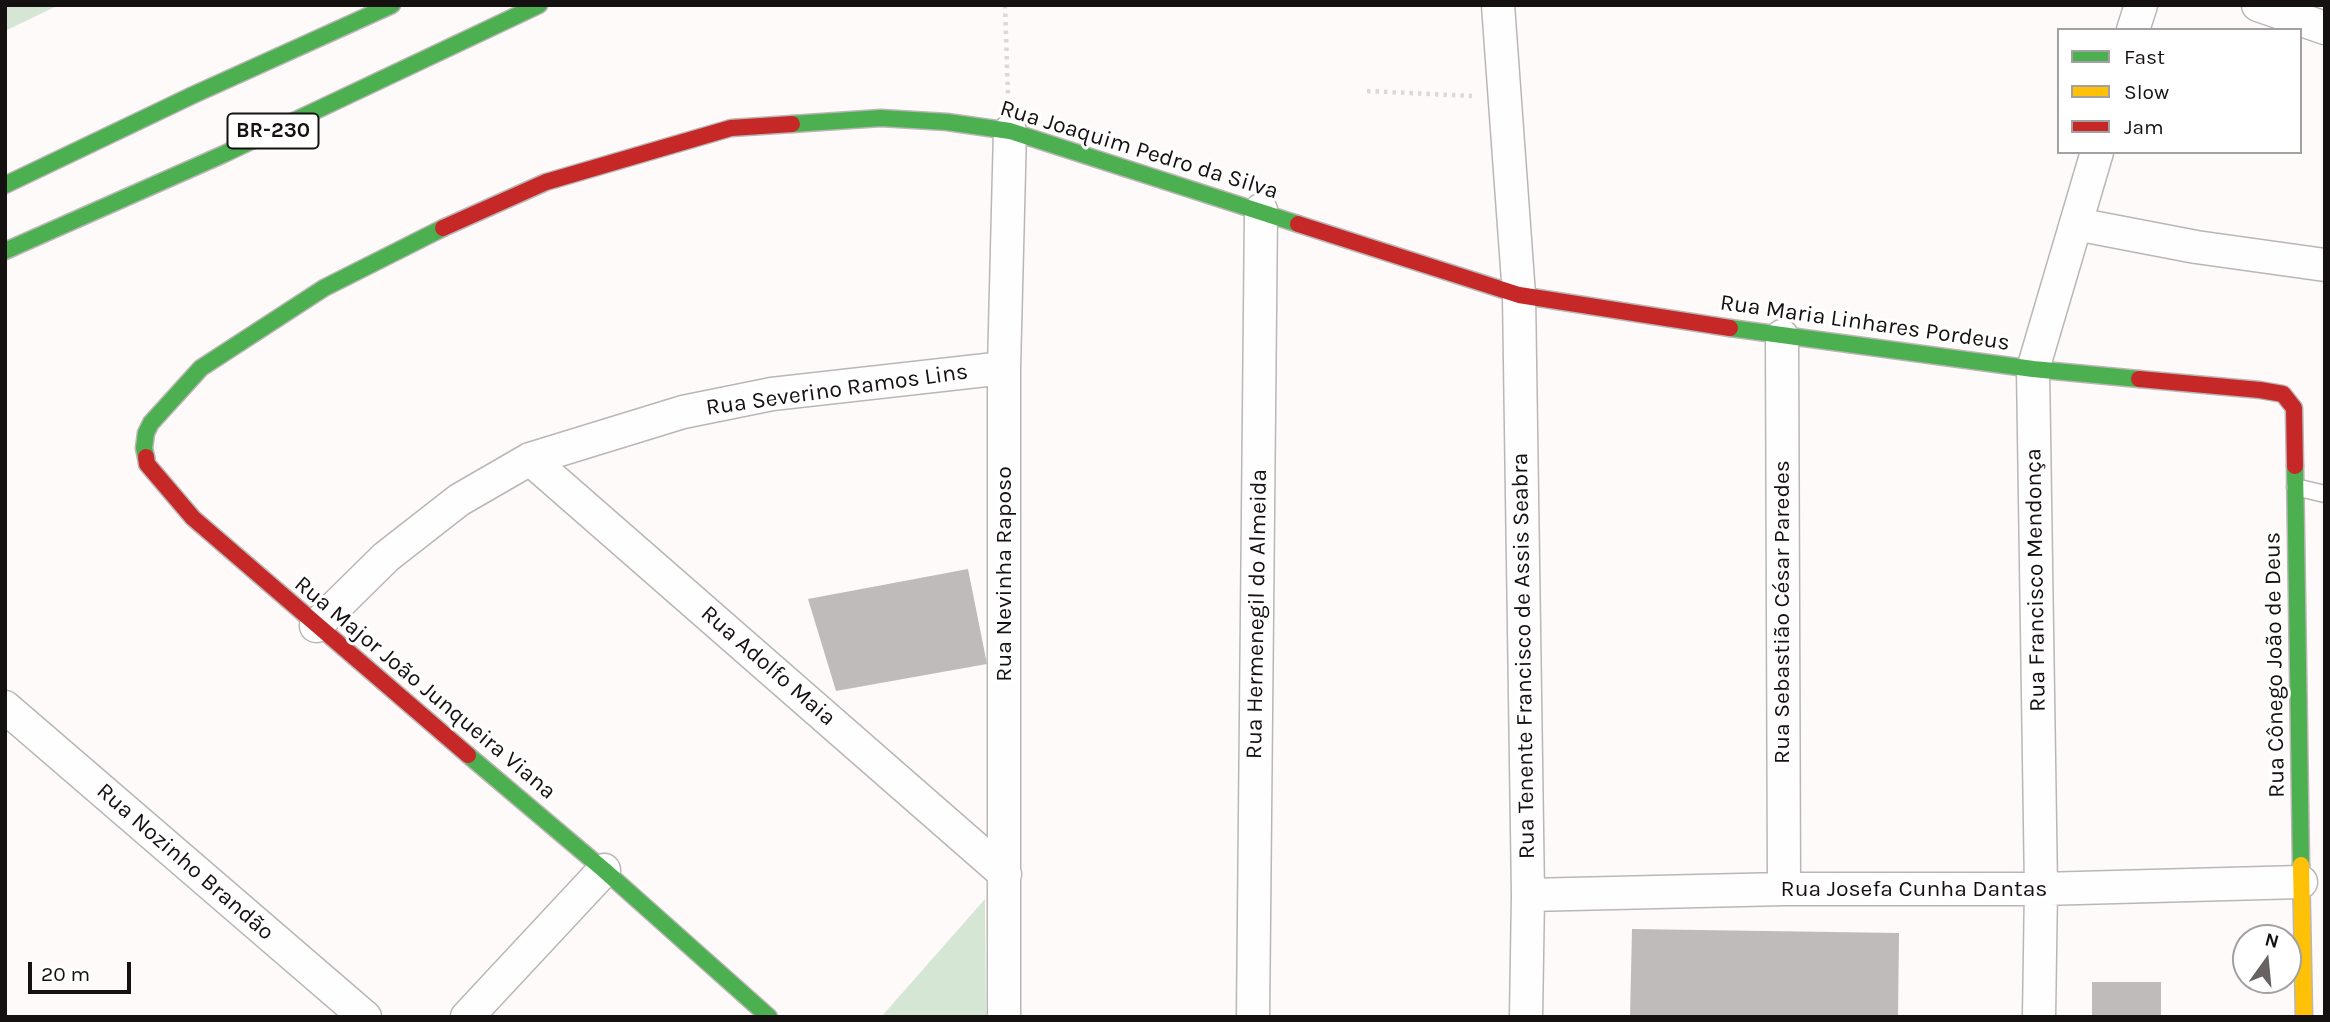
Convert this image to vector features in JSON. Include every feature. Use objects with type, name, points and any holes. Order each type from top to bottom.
[{"type":"main road","name":"BR-230","points":[[5,185],[193,95],[391,5]]},
{"type":"main road","name":"BR-230","points":[[5,251],[224,154],[538,5]]},
{"type":"main road","name":"Rua Joaquim Pedro da Silva","points":[[201,368],[324,288],[430,234],[546,182],[731,128],[881,118],[947,122],[1010,131],[1519,295]]},
{"type":"main road","name":"Rua Maria Linhares Pordeus","points":[[1519,295],[1782,336],[2033,369],[2206,386]]},
{"type":"main road","name":"Rua Major João Junqueira Viana","points":[[201,368],[151,423],[145,440],[146,464],[193,518],[604,870],[769,1017]]},
{"type":"main road","name":"Rua Cônego João de Deus","points":[[2206,386],[2277,392],[2288,399],[2294,408],[2304,1017]]},
{"type":"street","name":"Rua Tenente Francisco de Assis Seabra","points":[[1498,5],[1519,295],[1528,895],[1526,1017]]},
{"type":"street","points":[[2134,28],[2141,5]]},
{"type":"street","points":[[2258,5],[2325,28]]},
{"type":"street","name":"Rua Nevinha Raposo","points":[[1004,1017],[1004,368],[1010,131]]},
{"type":"street","name":"Rua Francisco Mendonça","points":[[2039,1017],[2041,889],[2033,369],[2096,154]]},
{"type":"street","name":"Rua Hermenegil do Almeida","points":[[1253,1017],[1261,210]]},
{"type":"street","points":[[2076,224],[2196,247],[2325,265]]},
{"type":"street","name":"Rua Sebastião César Paredes","points":[[1782,336],[1784,888]]},
{"type":"street","name":"Rua Severino Ramos Lins","points":[[316,626],[386,557],[459,500],[530,459],[683,412],[772,394],[1004,368]]},
{"type":"street","name":"Rua Adolfo Maia","points":[[530,459],[1005,874]]},
{"type":"street","name":"Rua Nozinho Brandão","points":[[5,707],[365,1017]]},
{"type":"street","points":[[467,1017],[604,870]]},
{"type":"street","name":"Rua Josefa Cunha Dantas","points":[[1528,895],[1784,888],[2041,889],[2301,882]]},
{"type":"lane","points":[[2295,487],[2325,494]]},
{"type":"path","points":[[1005,5],[1010,131]]},
{"type":"path","points":[[1367,91],[1505,97]]},
{"type":"green space","points":[[5,5],[59,5],[5,31]]},
{"type":"green space","points":[[985,899],[986,1017],[881,1017]]},
{"type":"building","points":[[968,569],[987,664],[836,691],[808,599]]},
{"type":"building","points":[[1632,929],[1899,933],[1898,1017],[1630,1017]]},
{"type":"building","points":[[2092,982],[2161,982],[2161,1015],[2092,1015]]},
{"type":"traffic: fast","points":[[5,185],[193,95],[392,5]]},
{"type":"traffic: fast","points":[[5,251],[224,154],[539,5]]},
{"type":"traffic: fast","points":[[792,124],[881,118],[947,122],[1010,131],[1298,224]]},
{"type":"traffic: fast","points":[[146,457],[146,433],[151,423],[201,368],[324,288],[443,228]]},
{"type":"traffic: fast","points":[[1730,328],[2033,369],[2139,379]]},
{"type":"traffic: fast","points":[[2295,466],[2301,865]]},
{"type":"traffic: fast","points":[[468,755],[604,870],[769,1017]]},
{"type":"traffic: slow","points":[[2301,865],[2304,1017]]},
{"type":"traffic: jam","points":[[443,228],[546,182],[731,128],[792,124]]},
{"type":"traffic: jam","points":[[1298,224],[1519,295],[1730,328]]},
{"type":"traffic: jam","points":[[2139,379],[2283,394],[2294,408],[2295,466]]},
{"type":"traffic: jam","points":[[146,457],[147,464],[193,518],[468,755]]}]
